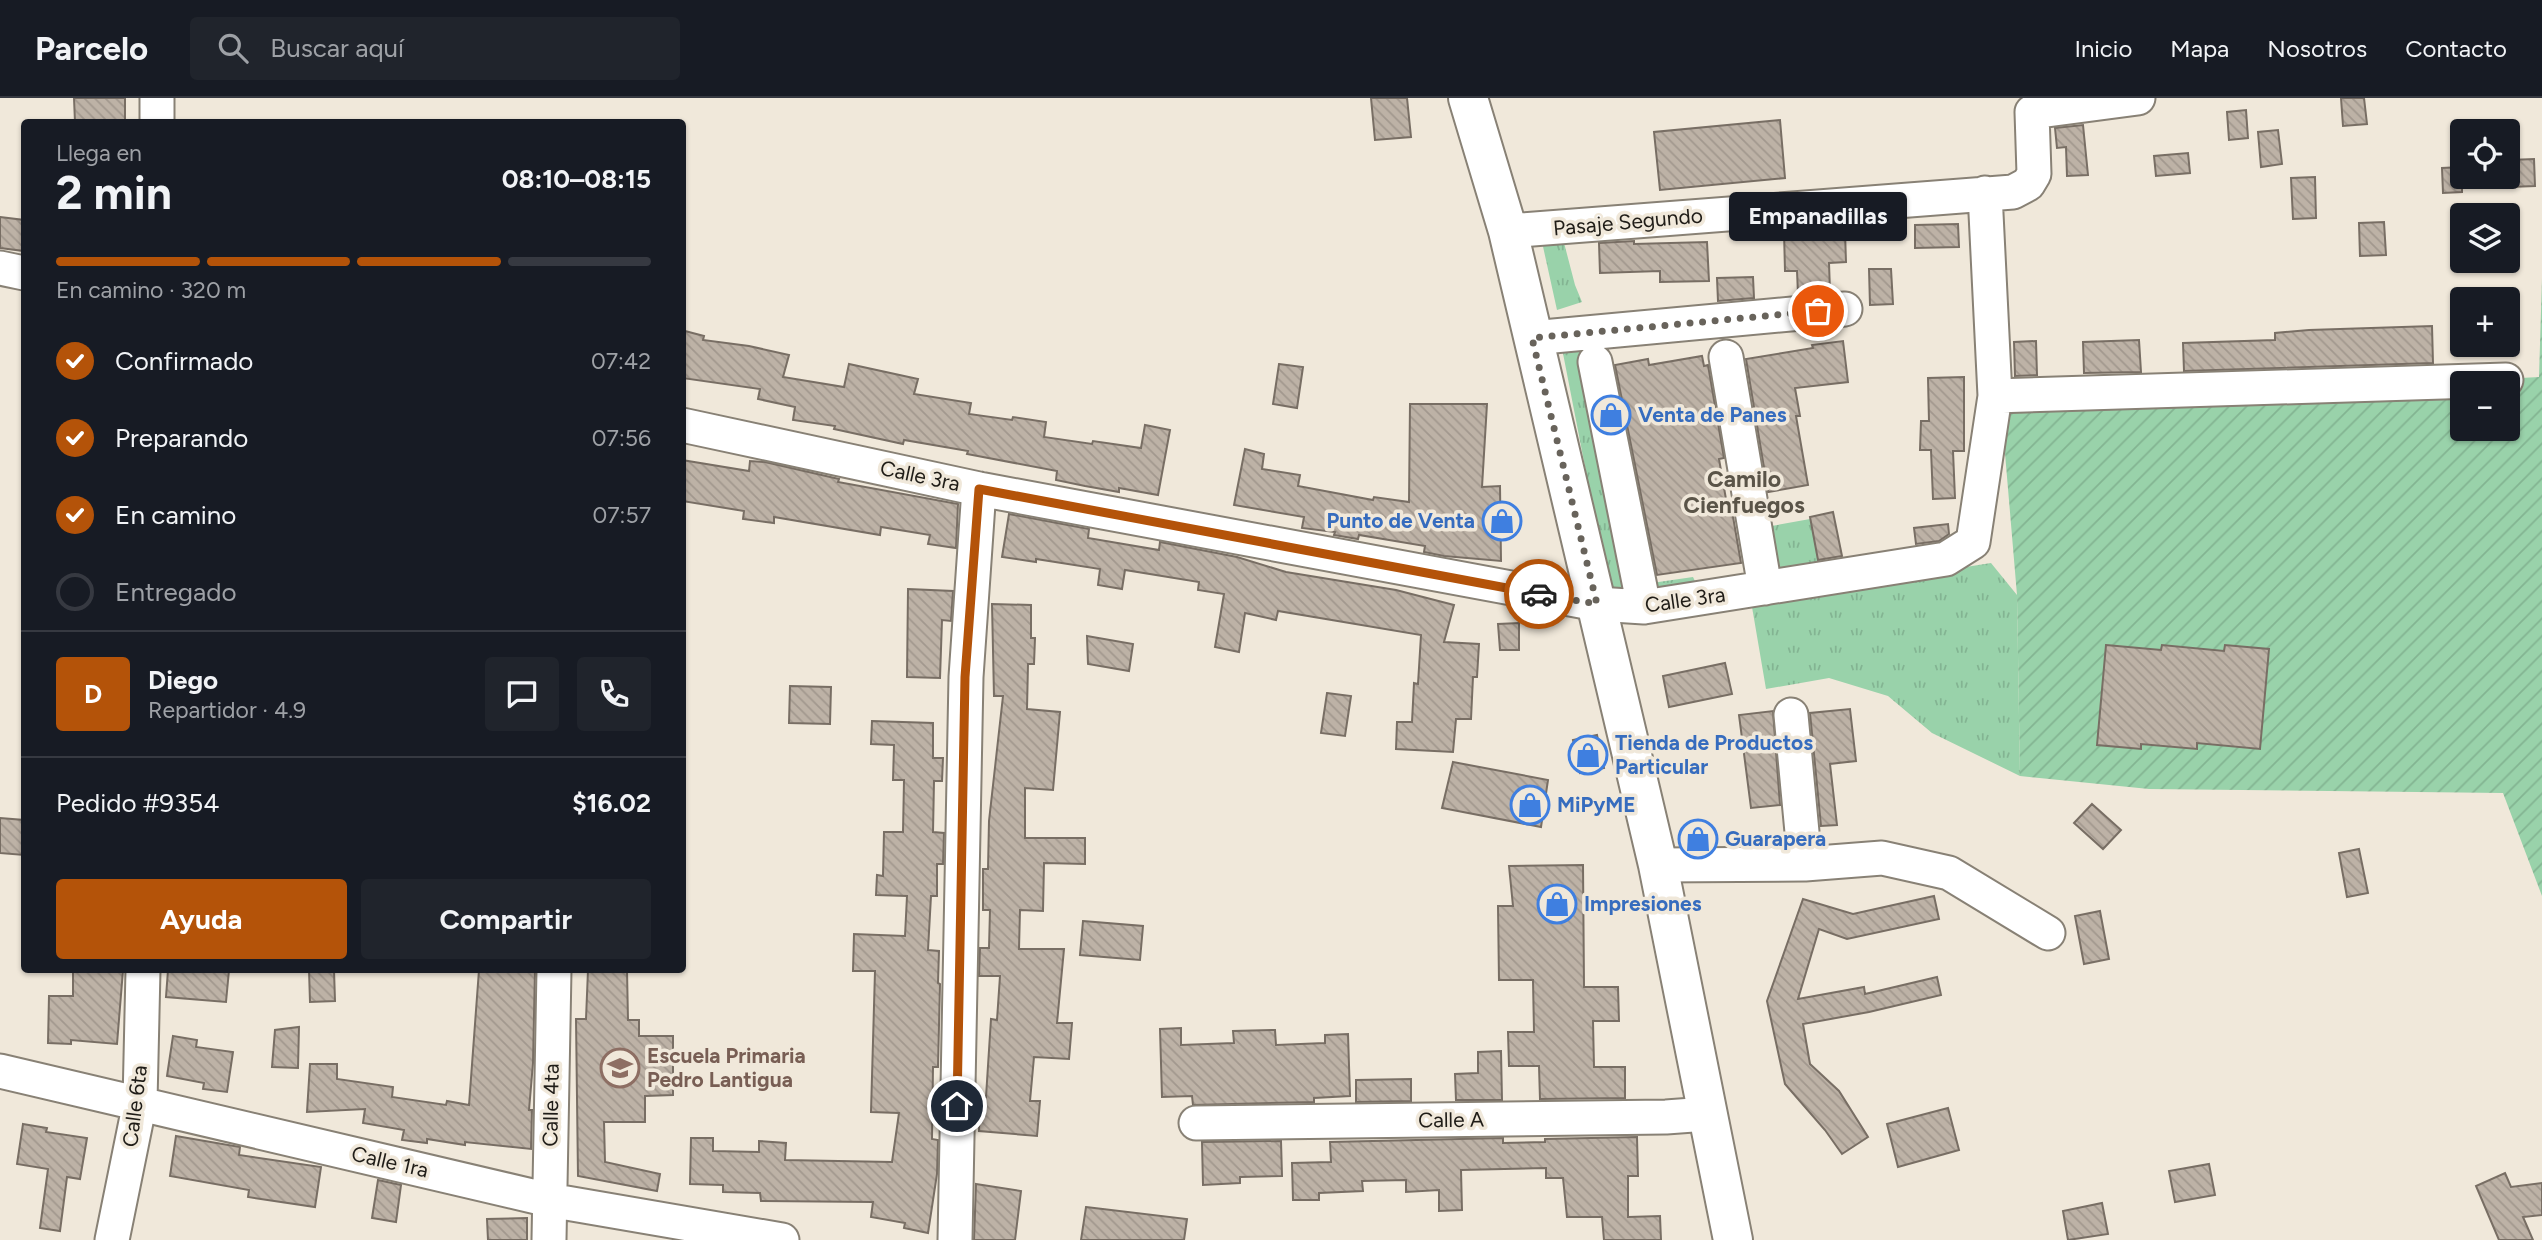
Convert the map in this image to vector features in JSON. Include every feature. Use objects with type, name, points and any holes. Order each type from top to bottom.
[{"type":"main road","points":[[1468,98],[1508,231],[1658,865],[1733,1240]]},
{"type":"street","points":[[157,98],[157,119]]},
{"type":"street","name":"Pasaje Segundo","points":[[1508,231],[1985,192],[2013,192],[2028,184],[2034,174],[2032,112],[2138,98]]},
{"type":"street","points":[[1985,192],[1994,396],[2450,382]]},
{"type":"street","points":[[0,268],[21,272]]},
{"type":"street","points":[[1532,338],[1845,309]]},
{"type":"street","points":[[1726,357],[1765,588]]},
{"type":"street","points":[[1595,362],[1644,607]]},
{"type":"street","name":"Calle 3ra","points":[[686,426],[979,489],[1597,604],[1644,607],[1946,559],[1973,542],[1994,396]]},
{"type":"street","points":[[955,1240],[965,677],[979,489]]},
{"type":"street","points":[[1791,715],[1805,864]]},
{"type":"street","points":[[1658,865],[1805,864],[1882,858],[1950,873],[2048,933]]},
{"type":"street","name":"Calle 6ta","points":[[112,1240],[140,1102],[143,973]]},
{"type":"street","name":"Calle 4ta","points":[[549,1240],[554,973]]},
{"type":"street","name":"Calle 1ra","points":[[0,1071],[549,1200],[782,1240]]},
{"type":"street","name":"Calle A","points":[[1196,1123],[1666,1117],[1707,1114]]},
{"type":"green space","points":[[1562,235],[1582,302],[1557,310],[1542,242]]},
{"type":"green space","points":[[2542,278],[2542,896],[2503,793],[2149,789],[2020,776],[2017,595],[2001,406],[2450,382],[2450,441],[2520,441],[2520,378],[2539,377]]},
{"type":"green space","points":[[1583,337],[1632,590],[1610,595],[1560,338]]},
{"type":"green space","points":[[1810,519],[1824,578],[1765,588],[1755,529]]},
{"type":"green space","points":[[1991,563],[2017,595],[2020,776],[1932,733],[1888,696],[1829,678],[1766,689],[1751,601]]},
{"type":"green space","points":[[1693,577],[1703,598],[1638,585]]},
{"type":"building","points":[[74,98],[125,98],[125,119],[75,119]]},
{"type":"building","points":[[1371,98],[1407,98],[1411,137],[1375,140]]},
{"type":"building","points":[[2341,98],[2364,98],[2367,124],[2343,126]]},
{"type":"building","points":[[2246,110],[2248,138],[2229,140],[2227,112]]},
{"type":"building","points":[[1780,120],[1785,178],[1660,190],[1654,132]]},
{"type":"building","points":[[2083,125],[2088,175],[2067,176],[2066,147],[2057,148],[2055,128]]},
{"type":"building","points":[[2278,130],[2282,164],[2261,167],[2258,132]]},
{"type":"building","points":[[2188,153],[2190,173],[2156,176],[2154,156]]},
{"type":"building","points":[[2534,159],[2535,186],[2520,187],[2520,160]]},
{"type":"building","points":[[2442,168],[2450,168],[2450,189],[2462,189],[2462,192],[2443,193]]},
{"type":"building","points":[[2315,177],[2316,218],[2293,219],[2291,178]]},
{"type":"building","points":[[0,217],[21,220],[21,251],[0,248]]},
{"type":"building","points":[[2384,222],[2386,255],[2360,256],[2359,223]]},
{"type":"building","points":[[1958,224],[1959,247],[1915,248],[1915,225]]},
{"type":"building","points":[[1845,231],[1846,262],[1829,263],[1830,291],[1798,294],[1797,271],[1785,271],[1784,232]]},
{"type":"building","points":[[1634,241],[1634,244],[1707,242],[1709,281],[1660,282],[1660,271],[1600,273],[1599,243]]},
{"type":"building","points":[[1869,269],[1891,269],[1893,304],[1870,305]]},
{"type":"building","points":[[1753,277],[1754,298],[1718,301],[1717,278]]},
{"type":"building","points":[[2432,326],[2433,363],[2184,371],[2183,343],[2275,340],[2275,333],[2309,330]]},
{"type":"building","points":[[686,331],[704,336],[703,340],[789,355],[783,377],[844,387],[849,364],[918,379],[914,394],[971,403],[969,414],[1046,422],[1044,437],[1141,448],[1145,425],[1170,430],[1158,495],[1119,488],[1119,492],[1056,480],[1057,471],[967,454],[968,451],[904,440],[903,444],[834,429],[835,426],[793,420],[795,407],[758,399],[760,389],[686,379]]},
{"type":"building","points":[[2139,340],[2141,372],[2084,373],[2083,342]]},
{"type":"building","points":[[1843,341],[1848,382],[1795,388],[1800,416],[1796,416],[1808,485],[1768,492],[1746,359]]},
{"type":"building","points":[[2036,341],[2037,375],[2015,376],[2014,342]]},
{"type":"building","points":[[1702,356],[1704,366],[1708,365],[1724,458],[1719,459],[1727,505],[1731,505],[1741,563],[1657,575],[1615,365],[1648,359],[1649,365]]},
{"type":"building","points":[[1279,364],[1303,367],[1297,408],[1273,404]]},
{"type":"building","points":[[1964,377],[1964,451],[1953,451],[1955,498],[1933,499],[1931,450],[1920,450],[1921,421],[1929,421],[1928,378]]},
{"type":"building","points":[[1410,404],[1487,404],[1482,487],[1500,486],[1501,561],[1444,556],[1424,552],[1425,546],[1359,535],[1358,539],[1334,535],[1335,532],[1302,528],[1304,517],[1234,505],[1245,449],[1264,454],[1262,469],[1300,475],[1298,486],[1373,500],[1374,497],[1409,502]]},
{"type":"building","points":[[686,461],[749,471],[750,461],[765,462],[839,479],[838,482],[958,504],[956,548],[928,544],[930,535],[881,527],[880,535],[774,517],[774,523],[743,519],[744,511],[686,502]]},
{"type":"building","points":[[1833,512],[1842,556],[1818,560],[1810,517]]},
{"type":"building","points":[[1009,514],[1089,529],[1088,538],[1159,550],[1160,542],[1237,557],[1286,572],[1396,590],[1454,605],[1444,642],[1479,644],[1477,677],[1473,677],[1471,719],[1456,719],[1453,752],[1396,749],[1397,722],[1412,722],[1421,635],[1278,611],[1276,620],[1245,613],[1239,652],[1215,647],[1224,594],[1198,590],[1199,582],[1125,570],[1122,589],[1098,585],[1100,569],[1036,559],[1036,562],[1002,557]]},
{"type":"building","points":[[1948,524],[1949,534],[1939,541],[1916,544],[1914,528]]},
{"type":"building","points":[[908,589],[953,591],[951,621],[942,620],[940,678],[907,677]]},
{"type":"building","points":[[992,604],[1031,605],[1031,638],[1035,638],[1034,664],[1028,664],[1027,709],[1060,712],[1053,790],[1025,788],[1025,838],[1085,838],[1085,864],[1044,863],[1043,911],[1020,910],[1019,949],[1064,949],[1057,1023],[1072,1023],[1069,1059],[1034,1057],[1030,1101],[1040,1101],[1037,1136],[979,1131],[980,1096],[986,1097],[991,1019],[997,1020],[1000,976],[979,976],[980,948],[989,948],[990,910],[983,910],[983,869],[988,869],[989,821],[1003,696],[994,696]]},
{"type":"building","points":[[1519,623],[1519,650],[1500,650],[1498,624]]},
{"type":"building","points":[[1087,636],[1133,644],[1129,671],[1088,664]]},
{"type":"building","points":[[2106,645],[2161,650],[2162,645],[2224,651],[2225,645],[2269,649],[2260,749],[2197,743],[2197,749],[2141,744],[2141,749],[2097,745]]},
{"type":"building","points":[[1725,663],[1732,694],[1669,707],[1663,676]]},
{"type":"building","points":[[790,686],[831,687],[830,724],[789,723]]},
{"type":"building","points":[[1327,693],[1351,696],[1345,736],[1321,733]]},
{"type":"building","points":[[1850,709],[1856,761],[1830,764],[1837,825],[1821,826],[1810,713]]},
{"type":"building","points":[[1773,711],[1780,805],[1751,808],[1739,715]]},
{"type":"building","points":[[872,721],[933,723],[933,758],[943,758],[942,781],[934,781],[933,832],[944,833],[943,864],[937,864],[937,896],[931,896],[928,950],[939,951],[940,984],[938,1067],[933,1067],[932,1139],[938,1140],[937,1174],[928,1233],[904,1228],[905,1223],[871,1217],[873,1202],[761,1201],[760,1193],[723,1192],[723,1185],[690,1184],[691,1138],[713,1138],[713,1151],[759,1152],[759,1141],[786,1143],[785,1160],[892,1162],[899,1113],[871,1112],[875,971],[853,971],[854,934],[905,936],[907,896],[876,895],[877,875],[883,876],[884,832],[903,832],[904,780],[893,780],[894,745],[871,744]]},
{"type":"building","points":[[1597,735],[1604,768],[1580,773],[1573,740]]},
{"type":"building","points":[[1453,762],[1548,780],[1541,827],[1442,808]]},
{"type":"building","points":[[2092,804],[2121,830],[2103,849],[2074,823]]},
{"type":"building","points":[[0,818],[21,820],[21,855],[0,853]]},
{"type":"building","points":[[2359,849],[2368,893],[2347,897],[2339,853]]},
{"type":"building","points":[[1583,865],[1584,987],[1618,987],[1619,1021],[1593,1021],[1594,1067],[1625,1067],[1625,1098],[1540,1099],[1539,1066],[1509,1066],[1508,1032],[1534,1032],[1533,980],[1499,980],[1498,906],[1513,906],[1509,866]]},
{"type":"building","points":[[1934,896],[1939,919],[1847,939],[1819,929],[1798,999],[1864,987],[1865,994],[1937,977],[1941,995],[1803,1024],[1810,1064],[1839,1091],[1868,1137],[1842,1154],[1785,1084],[1767,1001],[1803,899],[1853,914]]},
{"type":"building","points":[[2100,911],[2109,959],[2084,964],[2075,916]]},
{"type":"building","points":[[1083,921],[1143,926],[1140,960],[1080,955]]},
{"type":"building","points":[[73,973],[123,973],[117,1044],[71,1040],[71,1044],[48,1043],[49,996],[73,996]]},
{"type":"building","points":[[168,973],[229,973],[226,1002],[166,997]]},
{"type":"building","points":[[309,973],[334,973],[335,1001],[310,1002]]},
{"type":"building","points":[[479,973],[535,973],[529,1110],[532,1110],[531,1149],[465,1142],[465,1145],[427,1139],[427,1143],[402,1140],[404,1130],[363,1123],[365,1109],[307,1112],[310,1064],[337,1064],[337,1079],[393,1087],[392,1097],[446,1105],[447,1101],[469,1105]]},
{"type":"building","points":[[588,973],[627,973],[628,1020],[639,1020],[639,1036],[673,1036],[673,1095],[645,1096],[645,1122],[604,1122],[605,1162],[660,1174],[657,1191],[578,1176],[576,1019],[586,1019]]},
{"type":"building","points":[[299,1027],[298,1068],[272,1067],[275,1030]]},
{"type":"building","points":[[1181,1028],[1181,1045],[1234,1043],[1233,1031],[1275,1030],[1276,1045],[1325,1043],[1325,1035],[1348,1034],[1350,1096],[1314,1098],[1314,1102],[1193,1105],[1192,1096],[1162,1097],[1160,1029]]},
{"type":"building","points":[[173,1036],[197,1040],[196,1047],[233,1052],[227,1092],[203,1089],[204,1083],[167,1076]]},
{"type":"building","points":[[1501,1051],[1502,1100],[1456,1100],[1455,1074],[1478,1073],[1478,1052]]},
{"type":"building","points":[[1411,1079],[1411,1101],[1356,1102],[1356,1080]]},
{"type":"building","points":[[1948,1108],[1959,1150],[1898,1167],[1887,1124]]},
{"type":"building","points":[[23,1124],[47,1128],[46,1132],[87,1138],[80,1179],[67,1177],[60,1231],[40,1228],[48,1169],[17,1164]]},
{"type":"building","points":[[176,1136],[240,1147],[239,1155],[321,1167],[315,1207],[248,1197],[249,1190],[170,1176]]},
{"type":"building","points":[[1637,1137],[1638,1176],[1628,1176],[1628,1217],[1660,1216],[1661,1240],[1604,1240],[1602,1217],[1567,1217],[1563,1178],[1546,1178],[1546,1168],[1461,1170],[1462,1210],[1439,1211],[1439,1190],[1406,1192],[1406,1180],[1362,1181],[1363,1191],[1319,1193],[1319,1200],[1293,1200],[1292,1163],[1331,1162],[1330,1142],[1503,1138],[1503,1143],[1545,1142],[1545,1139]]},
{"type":"building","points":[[1281,1141],[1282,1176],[1240,1177],[1240,1183],[1203,1185],[1202,1142]]},
{"type":"building","points":[[2209,1164],[2215,1195],[2175,1202],[2169,1171]]},
{"type":"building","points":[[2505,1173],[2511,1187],[2542,1183],[2542,1215],[2523,1217],[2533,1240],[2499,1240],[2476,1186]]},
{"type":"building","points":[[378,1180],[401,1185],[396,1222],[372,1218]]},
{"type":"building","points":[[976,1184],[1021,1191],[1015,1240],[974,1240]]},
{"type":"building","points":[[2102,1203],[2108,1234],[2068,1240],[2063,1211]]},
{"type":"building","points":[[1086,1207],[1187,1219],[1184,1240],[1081,1240]]},
{"type":"building","points":[[527,1218],[527,1240],[488,1240],[487,1219]]},
{"type":"way so far","points":[[1539,594],[1597,604],[1532,338],[1818,311]]},
{"type":"place","name":"Empanadillas","points":[[1818,311]]},
{"type":"place","name":"Venta de Panes","points":[[1611,415]]},
{"type":"place","name":"Punto de Venta","points":[[1502,521]]},
{"type":"place","name":"Tienda de Productos Particular","points":[[1588,755]]},
{"type":"place","name":"MiPyME","points":[[1530,805]]},
{"type":"place","name":"Guarapera","points":[[1698,839]]},
{"type":"place","name":"Impresiones","points":[[1557,904]]},
{"type":"place","name":"Escuela Primaria Pedro Lantigua","points":[[620,1068]]},
{"type":"district","name":"Camilo Cienfuegos","points":[[1744,492]]},
{"type":"route","points":[[957,1106],[965,677],[979,489],[1539,594]]}]
